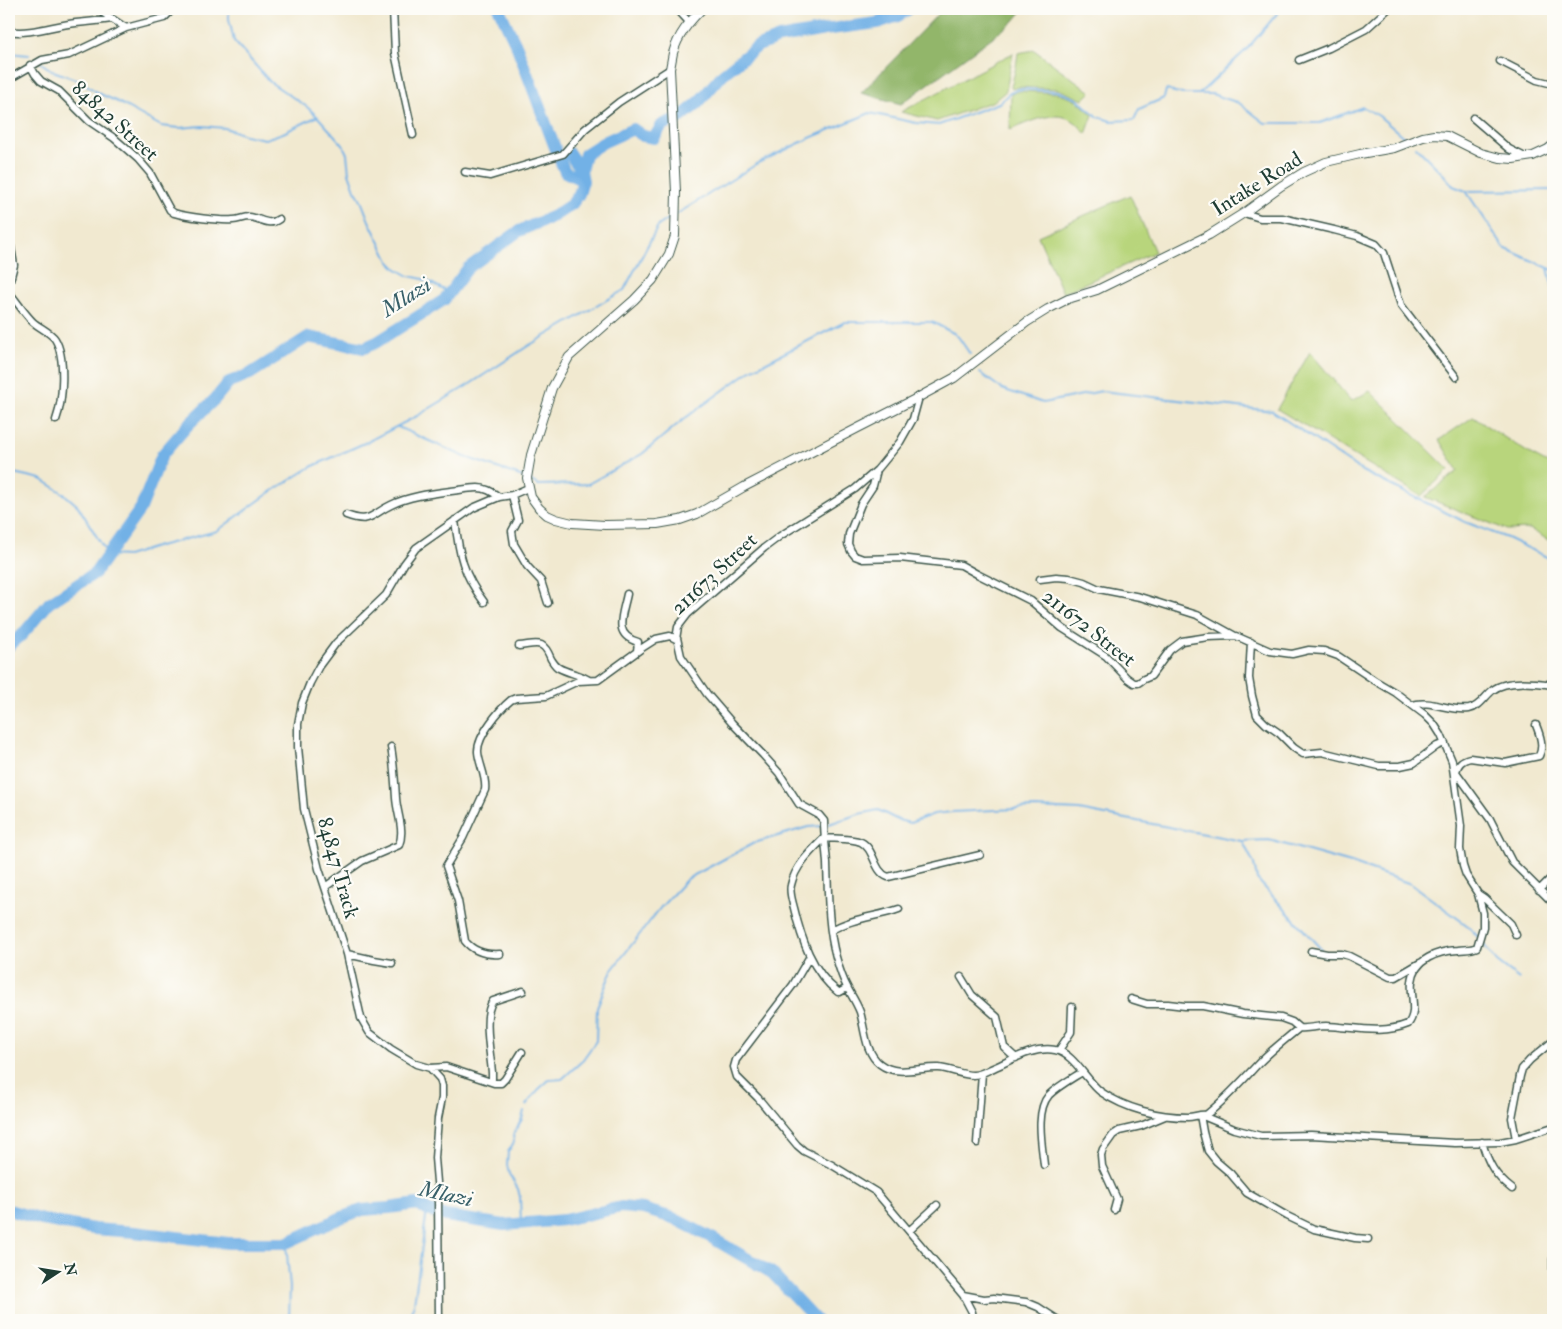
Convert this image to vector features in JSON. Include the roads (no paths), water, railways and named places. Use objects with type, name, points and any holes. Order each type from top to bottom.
[{"type":"street","points":[[97,9],[126,28]]},
{"type":"street","points":[[9,79],[30,65],[42,60],[69,55],[126,28],[164,18],[173,9]]},
{"type":"street","points":[[393,9],[395,53],[413,135]]},
{"type":"street","points":[[677,9],[689,22]]},
{"type":"street","points":[[528,488],[527,478],[531,455],[546,405],[560,372],[569,357],[634,300],[653,280],[669,254],[675,236],[676,192],[670,69],[675,46],[680,36],[689,22],[702,9]]},
{"type":"street","points":[[1299,60],[1329,48],[1366,29],[1388,9]]},
{"type":"street","points":[[9,31],[19,32],[112,19]]},
{"type":"street","points":[[1500,61],[1537,80],[1553,84]]},
{"type":"street","name":"84842 Street","points":[[30,65],[41,81],[59,91],[89,121],[114,138],[138,159],[150,173],[170,210],[180,215],[219,220],[250,217],[271,223],[279,219]]},
{"type":"street","points":[[465,172],[490,176],[563,154],[585,129],[619,102],[670,69]]},
{"type":"street","points":[[1473,118],[1509,149],[1525,157]]},
{"type":"street","name":"Intake Road","points":[[528,488],[531,497],[547,515],[572,523],[634,526],[680,520],[697,514],[954,378],[1027,322],[1048,309],[1097,290],[1209,235],[1244,213],[1281,186],[1304,172],[1326,162],[1394,148],[1434,135],[1447,136],[1481,153],[1500,158],[1525,157],[1541,152],[1553,145]]},
{"type":"street","points":[[1244,213],[1260,218],[1282,218],[1334,230],[1357,236],[1376,244],[1384,253],[1401,305],[1456,377]]},
{"type":"street","points":[[9,236],[14,265],[9,284]]},
{"type":"street","points":[[9,292],[32,321],[51,335],[56,343],[62,365],[61,394],[56,420]]},
{"type":"street","points":[[879,468],[900,442],[913,419],[919,397]]},
{"type":"street","name":"211672 Street","points":[[879,468],[873,486],[861,504],[849,534],[848,544],[855,556],[863,559],[900,558],[962,565],[1031,601],[1062,628],[1106,656],[1127,678],[1138,684],[1151,676],[1170,650],[1182,641],[1208,636],[1236,636],[1270,651],[1292,654],[1309,650],[1324,651],[1338,656],[1412,705],[1434,724],[1449,752],[1455,772]]},
{"type":"street","name":"211673 Street","points":[[500,954],[491,955],[468,946],[465,940],[458,901],[446,866],[463,838],[484,794],[486,783],[478,745],[488,727],[507,704],[516,698],[546,696],[556,693],[578,681],[598,680],[637,650],[656,639],[670,636],[676,639],[678,627],[688,614],[764,548],[855,489],[879,468]]},
{"type":"street","points":[[346,514],[362,519],[368,518],[391,505],[411,498],[455,490],[478,488],[485,489],[499,496]]},
{"type":"street","name":"84847 Track","points":[[490,1081],[446,1067],[430,1068],[412,1062],[390,1049],[368,1032],[361,1018],[347,954],[314,851],[304,809],[298,747],[298,724],[302,704],[310,682],[320,666],[336,643],[380,602],[416,548],[473,508],[499,496],[512,495],[528,488]]},
{"type":"street","points":[[512,495],[518,520],[512,531],[514,544],[527,566],[541,581],[548,602]]},
{"type":"street","points":[[455,520],[461,560],[470,584],[484,602]]},
{"type":"street","points":[[1040,579],[1056,576],[1069,578],[1099,589],[1140,597],[1197,615],[1236,636]]},
{"type":"street","points":[[627,594],[622,630],[624,635],[638,642],[637,650]]},
{"type":"street","points":[[676,639],[681,656],[707,694],[779,774],[799,804],[824,821],[835,956],[847,988],[859,1009],[871,1053],[881,1064],[896,1070],[939,1068],[975,1075],[1035,1050],[1059,1050],[1077,1065],[1100,1091],[1111,1098],[1144,1112],[1166,1116],[1190,1117],[1200,1114],[1206,1115],[1214,1109],[1273,1050],[1299,1028]]},
{"type":"street","points":[[1251,642],[1250,678],[1252,696],[1258,715],[1266,724],[1303,754],[1322,752],[1379,766],[1400,766],[1414,763],[1437,746],[1445,743]]},
{"type":"street","points":[[519,646],[536,644],[544,646],[553,662],[559,668],[589,680]]},
{"type":"street","points":[[1412,705],[1418,703],[1448,708],[1471,709],[1502,685],[1524,683],[1553,685]]},
{"type":"street","points":[[1311,951],[1349,956],[1390,977],[1396,976],[1437,954],[1456,950],[1472,950],[1477,947],[1484,921],[1482,905],[1463,866],[1460,849],[1461,826],[1457,805],[1455,772],[1459,764],[1465,759],[1470,758],[1505,763],[1539,756],[1542,744],[1536,725]]},
{"type":"street","points":[[325,887],[362,861],[399,845],[402,832],[396,800],[395,770],[391,747]]},
{"type":"street","points":[[1455,772],[1490,819],[1512,862],[1553,903]]},
{"type":"street","points":[[824,838],[859,841],[864,844],[882,874],[888,877],[980,855]]},
{"type":"street","points":[[824,838],[799,866],[790,888],[799,929],[817,969],[836,990],[840,992],[847,988]]},
{"type":"street","points":[[1538,890],[1553,876]]},
{"type":"street","points":[[1478,894],[1511,924],[1516,935]]},
{"type":"street","points":[[832,930],[840,925],[899,909]]},
{"type":"street","points":[[347,954],[392,963]]},
{"type":"street","points":[[810,956],[793,985],[736,1060],[735,1072],[740,1082],[758,1098],[801,1149],[832,1165],[876,1192],[963,1295],[972,1312],[973,1320]]},
{"type":"street","points":[[1131,999],[1147,1004],[1203,1006],[1242,1014],[1282,1018],[1299,1028],[1307,1029],[1323,1026],[1381,1030],[1408,1024],[1410,1021],[1413,1011],[1412,981],[1420,962]]},
{"type":"street","points":[[961,977],[972,996],[997,1017],[1004,1047],[1016,1058]]},
{"type":"street","points":[[522,1052],[503,1082],[498,1084],[490,1081],[492,1074],[488,1021],[490,1005],[493,1001],[523,992]]},
{"type":"street","points":[[1059,1050],[1072,1032],[1072,1007]]},
{"type":"street","points":[[1516,1139],[1512,1118],[1522,1069],[1553,1041]]},
{"type":"street","points":[[430,1068],[440,1079],[442,1086],[435,1158],[438,1194],[439,1320]]},
{"type":"street","points":[[1044,1165],[1040,1132],[1042,1112],[1046,1099],[1050,1094],[1082,1072]]},
{"type":"street","points":[[978,1143],[982,1073]]},
{"type":"street","points":[[1200,1114],[1234,1130],[1261,1136],[1311,1135],[1432,1142],[1500,1142],[1553,1127]]},
{"type":"street","points":[[1200,1114],[1202,1132],[1208,1151],[1230,1173],[1247,1194],[1314,1229],[1354,1238],[1368,1239]]},
{"type":"street","points":[[1114,1210],[1117,1199],[1102,1166],[1101,1154],[1103,1149],[1118,1131],[1141,1126],[1166,1116]]},
{"type":"street","points":[[1482,1142],[1486,1156],[1497,1176],[1512,1189]]},
{"type":"street","points":[[909,1231],[937,1205]]},
{"type":"street","points":[[1553,1259],[1553,1269]]},
{"type":"street","points":[[963,1295],[984,1299],[994,1298],[1026,1302],[1038,1307],[1058,1320]]},
{"type":"street","points":[[1549,1320],[1553,1315]]},
{"type":"waterway","points":[[229,9],[229,19],[234,41],[270,82],[307,107],[343,145],[347,154],[349,173],[355,190],[389,261],[397,269],[409,276],[423,279],[450,293]]},
{"type":"waterway","points":[[499,9],[517,47],[557,153]]},
{"type":"waterway","name":"Mlazi","points":[[9,646],[22,635],[49,603],[95,573],[141,508],[162,455],[229,382],[250,374],[308,337],[364,348],[377,342],[444,300],[468,268],[519,231],[554,216],[572,204],[579,194],[583,181],[581,171],[585,154],[604,142],[633,129],[643,136],[654,138],[662,125],[681,117],[698,103],[723,74],[758,46],[779,38],[877,23],[898,16],[909,9]]},
{"type":"waterway","points":[[1200,93],[1247,49],[1281,9]]},
{"type":"waterway","points":[[9,53],[29,55]]},
{"type":"waterway","points":[[41,63],[53,71],[81,81],[98,93],[161,126],[225,128],[265,139],[283,133],[316,117]]},
{"type":"waterway","points":[[677,214],[760,162],[810,138],[870,113],[916,123],[939,125],[999,103],[1010,93],[1019,89],[1057,91],[1077,99],[1098,117],[1111,121],[1134,120],[1139,109],[1164,98],[1166,90],[1183,94],[1212,94],[1239,103],[1265,123],[1320,123],[1363,107],[1379,116],[1406,139]]},
{"type":"waterway","points":[[1416,147],[1453,186],[1466,191],[1504,248],[1553,270]]},
{"type":"waterway","points":[[569,153],[581,171]]},
{"type":"waterway","points":[[559,158],[565,172],[583,181]]},
{"type":"waterway","points":[[1466,191],[1553,190]]},
{"type":"waterway","points":[[9,472],[41,479],[63,493],[78,506],[108,555],[127,556],[217,531],[268,494],[311,467],[369,441],[417,416],[528,346],[624,290],[658,226],[673,216]]},
{"type":"waterway","points":[[1548,268],[1553,288]]},
{"type":"waterway","points":[[530,480],[538,485],[588,484],[642,454],[684,419],[751,370],[845,322],[932,322],[957,335],[970,354]]},
{"type":"waterway","points":[[980,373],[1002,389],[1043,403],[1102,391],[1272,411],[1362,471],[1465,522],[1507,538],[1553,560]]},
{"type":"waterway","points":[[398,427],[465,457],[526,478]]},
{"type":"waterway","points":[[829,824],[878,810],[898,820],[910,823],[934,814],[1036,808],[1079,810],[1242,841],[1269,840],[1351,863],[1411,884],[1468,926],[1478,937]]},
{"type":"waterway","points":[[526,1105],[549,1080],[562,1079],[581,1062],[596,1041],[597,1007],[612,970],[661,907],[687,879],[754,843],[808,827],[823,826]]},
{"type":"waterway","points":[[1243,842],[1254,864],[1257,879],[1321,949]]},
{"type":"waterway","points":[[1481,941],[1497,962],[1519,979]]},
{"type":"waterway","points":[[521,1223],[520,1197],[518,1189],[509,1174],[507,1165],[508,1152],[514,1142],[513,1135],[522,1119],[524,1111]]},
{"type":"waterway","name":"Mlazi","points":[[9,1210],[42,1220],[94,1229],[228,1243],[286,1243],[362,1210],[417,1204],[427,1210],[446,1216],[504,1225],[564,1220],[621,1207],[643,1209],[673,1218],[772,1273],[816,1320]]},
{"type":"waterway","points":[[408,1320],[414,1304],[427,1210]]},
{"type":"waterway","points":[[286,1243],[290,1287],[289,1320]]}]
